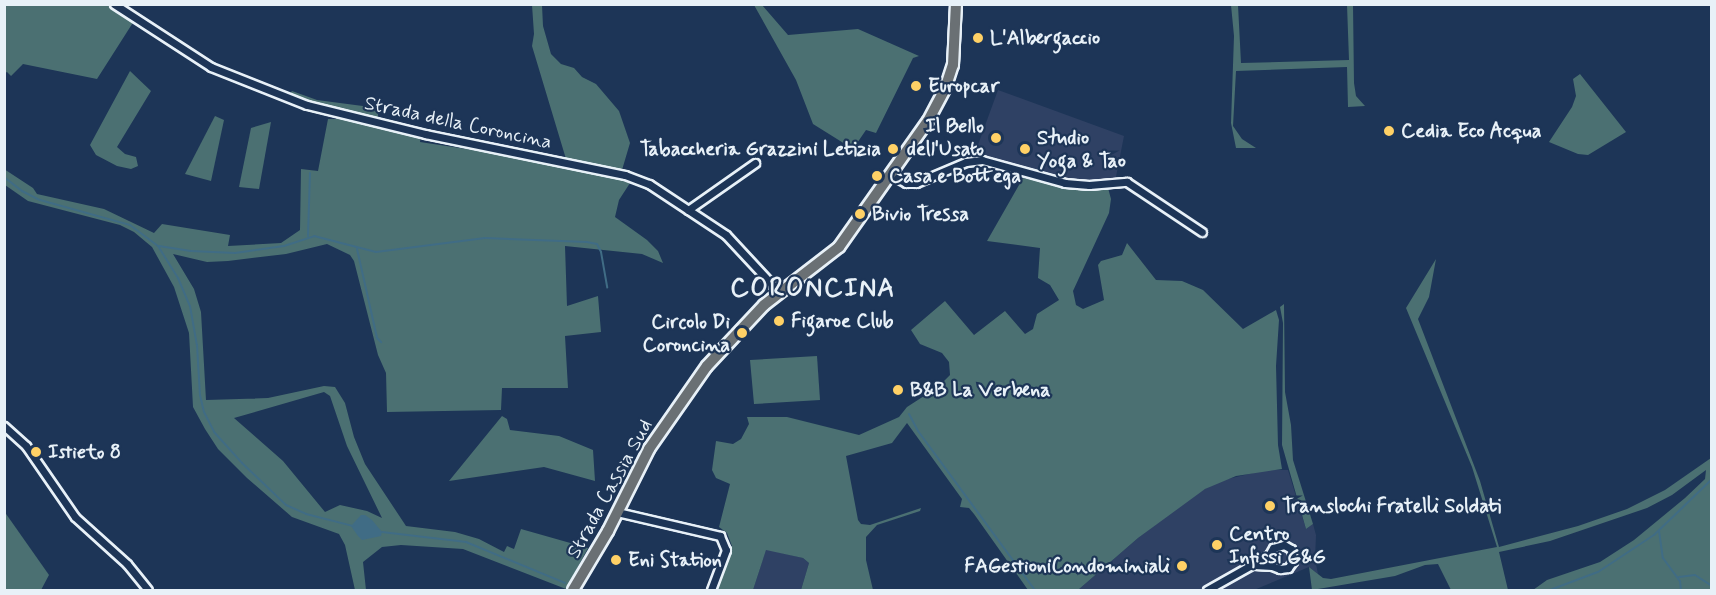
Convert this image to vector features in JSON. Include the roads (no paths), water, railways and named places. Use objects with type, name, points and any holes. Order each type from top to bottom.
[{"type":"main road","name":"Strada Cassia Sud","points":[[576,589],[649,449],[707,366],[741,326],[779,292],[839,247],[928,121],[947,83],[956,44],[956,4]]},
{"type":"street","name":"Strada della Coroncina","points":[[114,4],[211,67],[307,105],[394,127],[625,175],[649,184],[726,235],[779,292]]},
{"type":"street","points":[[891,175],[906,183],[916,183],[955,166],[982,160],[1065,183],[1089,186],[1124,182],[1202,232]]},
{"type":"street","points":[[688,210],[755,163]]},
{"type":"street","points":[[4,426],[29,450],[75,517],[127,564],[148,591]]},
{"type":"street","points":[[617,512],[720,536],[726,550],[711,591]]},
{"type":"street","points":[[1206,591],[1254,566],[1269,555],[1273,548],[1280,545],[1288,546],[1293,553],[1293,561],[1288,568],[1254,566]]},
{"type":"street","points":[[1269,555],[1272,566]]},
{"type":"waterway","points":[[308,236],[310,173]]},
{"type":"waterway","points":[[4,177],[22,191],[40,200],[130,225],[158,246],[178,278],[190,306],[197,345],[200,395],[204,412],[214,432],[242,463],[286,505],[306,514],[353,526]]},
{"type":"waterway","points":[[159,246],[191,251],[235,253],[284,246],[314,236],[376,252],[485,238],[587,242],[597,244],[601,252],[607,287]]},
{"type":"waterway","points":[[357,249],[377,338],[381,342]]},
{"type":"waterway","points":[[909,414],[918,431],[1035,590]]},
{"type":"waterway","points":[[1550,590],[1598,572],[1654,535],[1712,479]]},
{"type":"waterway","points":[[1659,531],[1663,558],[1680,581],[1681,590]]},
{"type":"waterway","points":[[382,532],[466,542],[565,583]]},
{"type":"waterway","points":[[1679,577],[1695,575],[1712,586]]},
{"type":"place","name":"L'Albergaccio","points":[[978,38]]},
{"type":"place","name":"Europcar","points":[[916,86]]},
{"type":"place","name":"Cedia Eco Acqua","points":[[1389,131]]},
{"type":"place","name":"Il Bello dell'Usato","points":[[996,138]]},
{"type":"place","name":"Tabaccheria Grazzini Letizia","points":[[893,149]]},
{"type":"place","name":"Studio Yoga & Tao","points":[[1025,149]]},
{"type":"place","name":"Casa e Bottega","points":[[877,176]]},
{"type":"place","name":"Bivio Tressa","points":[[860,214]]},
{"type":"place","name":"Figaroe Club","points":[[779,321]]},
{"type":"place","name":"Circolo Di Coroncina","points":[[742,333]]},
{"type":"place","name":"B&B La Verbena","points":[[898,390]]},
{"type":"place","name":"Istieto 8","points":[[36,452]]},
{"type":"place","name":"Translochi Fratelli Soldati","points":[[1270,506]]},
{"type":"place","name":"Centro Infissi G&G","points":[[1217,545]]},
{"type":"place","name":"Eni Station","points":[[616,560]]},
{"type":"place","name":"FAGestioniCondominiali","points":[[1182,566]]},
{"type":"district","name":"CORONCINA","points":[[813,290]]}]
